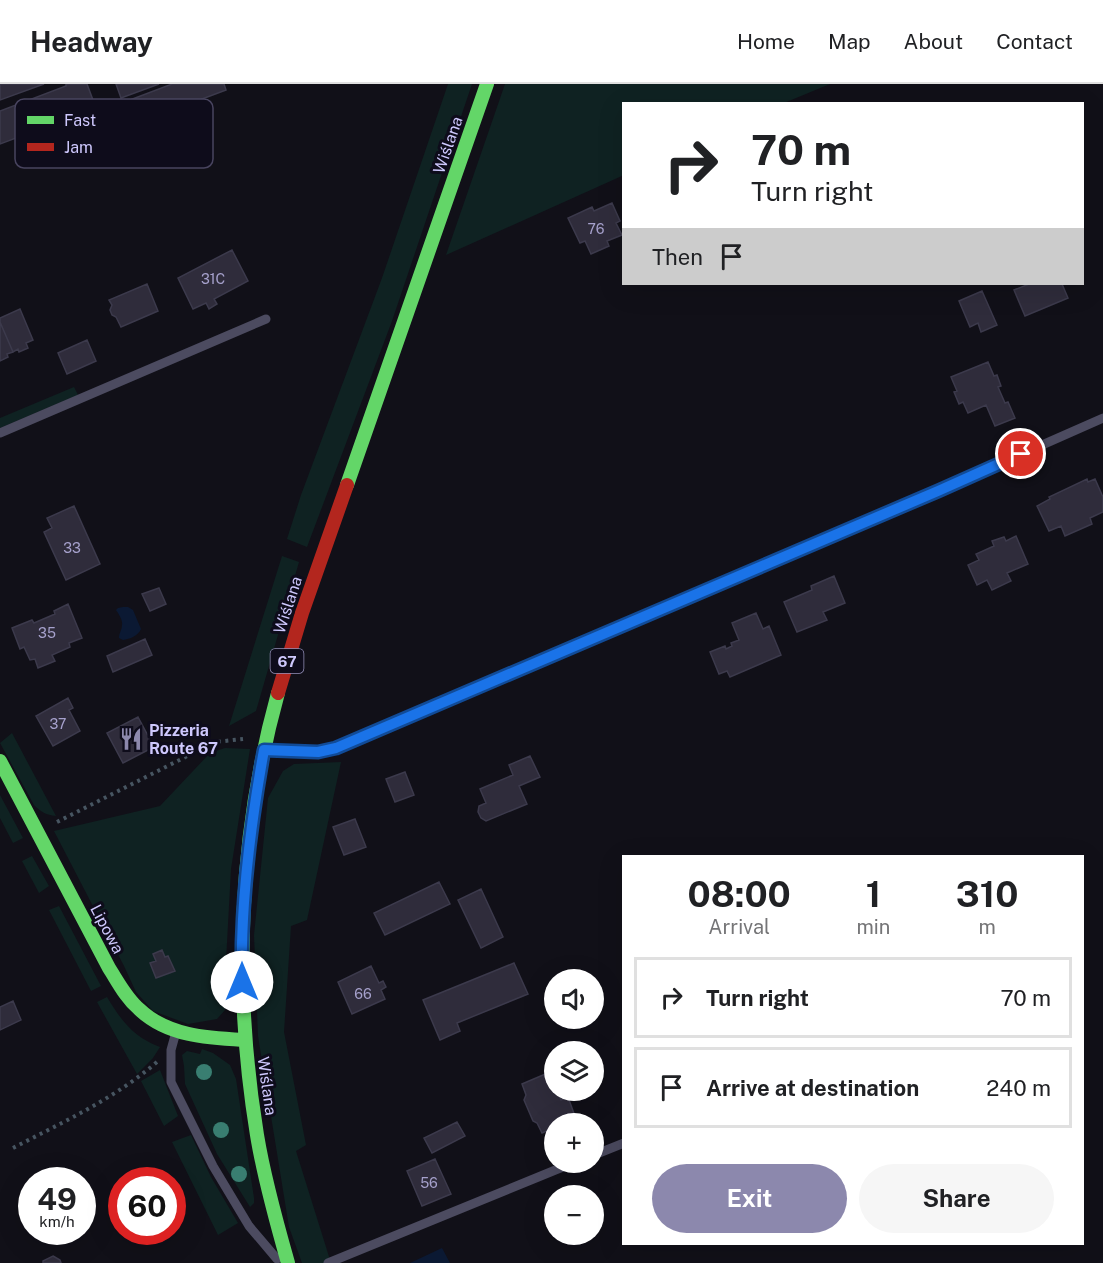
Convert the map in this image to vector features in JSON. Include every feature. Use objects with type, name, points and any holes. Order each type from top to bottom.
[{"type":"main road","name":"Wiślana","points":[[288,1263],[257,1138],[244,1040],[242,968],[244,899],[252,819],[266,745],[302,613],[487,84]]},
{"type":"main road","name":"Lipowa","points":[[0,761],[109,968],[127,997],[155,1021],[176,1032],[202,1037],[244,1040]]},
{"type":"lane","points":[[0,433],[266,320]]},
{"type":"lane","points":[[266,745],[318,752],[336,748],[938,491],[1103,418]]},
{"type":"lane","points":[[176,1032],[171,1050],[171,1082],[213,1166],[249,1226],[280,1263]]},
{"type":"lane","points":[[604,1151],[622,1144]]},
{"type":"lane","points":[[328,1263],[548,1173]]},
{"type":"path","points":[[37,831],[215,742],[243,739],[266,745]]},
{"type":"path","points":[[13,1148],[101,1102],[139,1078],[171,1050]]},
{"type":"green space","points":[[448,84],[472,84],[392,321],[307,547],[287,539],[301,495],[382,278]]},
{"type":"green space","points":[[505,84],[830,84],[786,102],[622,102],[622,176],[446,255]]},
{"type":"green space","points":[[74,387],[78,395],[0,428],[0,418]]},
{"type":"green space","points":[[282,556],[299,562],[256,711],[229,726]]},
{"type":"green space","points":[[12,733],[56,816],[44,813],[34,805],[0,743]]},
{"type":"green space","points":[[225,748],[250,749],[231,869],[225,1010],[217,1019],[188,1024],[153,1011],[136,992],[54,831],[160,806],[210,753]]},
{"type":"green space","points":[[341,762],[307,920],[291,926],[284,1032],[306,1145],[296,1151],[331,1263],[302,1263],[289,1227],[258,1036],[254,935],[268,798],[283,771],[294,764]]},
{"type":"green space","points":[[0,795],[23,838],[13,843],[0,818]]},
{"type":"green space","points":[[32,856],[49,886],[39,893],[22,861]]},
{"type":"green space","points":[[59,906],[101,986],[91,991],[49,910]]},
{"type":"green space","points":[[107,997],[117,1013],[135,1033],[160,1047],[153,1058],[137,1074],[97,1002]]},
{"type":"green space","points":[[202,1049],[213,1053],[230,1065],[236,1079],[254,1198],[254,1203],[250,1207],[217,1154],[185,1084],[182,1055],[187,1051],[200,1054]]},
{"type":"green space","points":[[160,1070],[178,1116],[164,1126],[141,1081]]},
{"type":"green space","points":[[191,1135],[211,1177],[238,1223],[218,1235],[172,1142]]},
{"type":"water","points":[[123,607],[133,610],[141,629],[134,637],[123,640],[119,638],[122,623],[116,610]]},
{"type":"water","points":[[442,1248],[450,1263],[410,1263]]},
{"type":"building","points":[[0,84],[44,84],[0,100]]},
{"type":"building","points":[[66,84],[87,84],[93,99],[32,99],[66,86]]},
{"type":"building","points":[[116,84],[159,84],[121,98]]},
{"type":"building","points":[[172,84],[224,84],[226,90],[202,99],[133,99]]},
{"type":"building","points":[[15,105],[15,138],[0,144],[0,111]]},
{"type":"building","points":[[612,203],[620,221],[616,223],[622,235],[607,241],[609,246],[591,254],[585,241],[580,243],[568,218],[592,207],[594,211]]},
{"type":"building","points":[[232,250],[248,281],[214,299],[217,304],[209,309],[206,303],[193,309],[178,278]]},
{"type":"building","points":[[147,284],[158,311],[121,327],[116,317],[112,315],[110,310],[112,305],[109,300]]},
{"type":"building","points":[[1026,285],[1062,285],[1068,298],[1025,316],[1014,290]]},
{"type":"building","points":[[982,291],[997,325],[981,332],[978,323],[970,327],[959,301]]},
{"type":"building","points":[[20,309],[33,340],[26,343],[28,348],[13,352],[0,318]]},
{"type":"building","points":[[0,322],[13,352],[0,361]]},
{"type":"building","points":[[87,340],[96,361],[67,374],[58,353]]},
{"type":"building","points":[[988,362],[994,376],[997,375],[1001,386],[998,387],[1005,403],[1008,402],[1015,418],[995,426],[986,405],[968,413],[963,402],[959,404],[951,377]]},
{"type":"building","points":[[1087,479],[1088,482],[1095,479],[1103,497],[1103,512],[1090,518],[1092,524],[1065,536],[1061,526],[1049,531],[1037,506],[1050,499],[1049,497]]},
{"type":"building","points":[[74,506],[100,564],[66,580],[44,532],[52,528],[47,518]]},
{"type":"building","points":[[1016,536],[1028,564],[1007,573],[1011,581],[992,590],[987,580],[977,585],[968,565],[979,560],[976,554],[994,546],[992,541],[1004,537],[1006,541]]},
{"type":"building","points":[[834,576],[845,603],[823,612],[827,620],[797,632],[784,602],[812,590],[811,586]]},
{"type":"building","points":[[159,588],[166,604],[150,611],[142,594]]},
{"type":"building","points":[[68,604],[82,638],[69,643],[70,647],[52,655],[55,661],[38,668],[35,659],[30,660],[24,647],[20,649],[12,628],[32,620],[34,623],[55,614],[54,611]]},
{"type":"building","points":[[756,613],[763,629],[769,626],[781,655],[730,677],[727,671],[719,674],[710,652],[725,646],[726,649],[732,646],[731,643],[739,640],[732,623]]},
{"type":"building","points":[[145,639],[152,655],[113,672],[107,656]]},
{"type":"building","points":[[68,698],[73,708],[69,710],[80,731],[53,746],[36,716]]},
{"type":"building","points":[[138,717],[154,747],[123,763],[107,733]]},
{"type":"building","points":[[530,756],[540,777],[519,786],[527,804],[486,821],[481,818],[478,812],[479,806],[486,803],[480,789],[513,775],[509,765]]},
{"type":"building","points":[[405,772],[414,795],[395,802],[386,779]]},
{"type":"building","points":[[355,819],[366,847],[344,855],[333,827]]},
{"type":"building","points":[[439,882],[450,904],[385,935],[374,913]]},
{"type":"building","points":[[481,889],[503,937],[481,948],[458,900]]},
{"type":"building","points":[[162,950],[165,957],[168,956],[175,971],[156,978],[150,963],[156,961],[153,954]]},
{"type":"building","points":[[514,963],[528,994],[457,1023],[460,1031],[440,1040],[423,1000]]},
{"type":"building","points":[[371,966],[379,983],[383,981],[386,987],[381,990],[385,999],[352,1014],[338,982]]},
{"type":"building","points":[[13,1001],[21,1020],[0,1030],[0,1007]]},
{"type":"building","points":[[544,1075],[544,1101],[569,1101],[574,1113],[544,1113],[544,1132],[542,1133],[537,1123],[533,1121],[524,1100],[526,1095],[522,1084]]},
{"type":"building","points":[[457,1122],[465,1136],[432,1153],[424,1138]]},
{"type":"building","points":[[435,1159],[451,1194],[422,1206],[407,1171]]},
{"type":"building","points":[[53,1256],[61,1263],[43,1263],[43,1261]]},
{"type":"traffic: fast","points":[[347,485],[487,84]]},
{"type":"traffic: fast","points":[[278,693],[254,802],[247,857],[243,969],[249,1080],[257,1135],[288,1263]]},
{"type":"traffic: fast","points":[[0,761],[109,968],[130,1000],[150,1018],[175,1030],[188,1034],[244,1040]]},
{"type":"traffic: jam","points":[[278,693],[302,613],[347,485]]},
{"type":"place","name":"Pizzeria Route 67","points":[[131,739]]},
{"type":"route","points":[[242,982],[242,937],[247,861],[264,750],[318,752],[336,748],[1021,454]]}]
